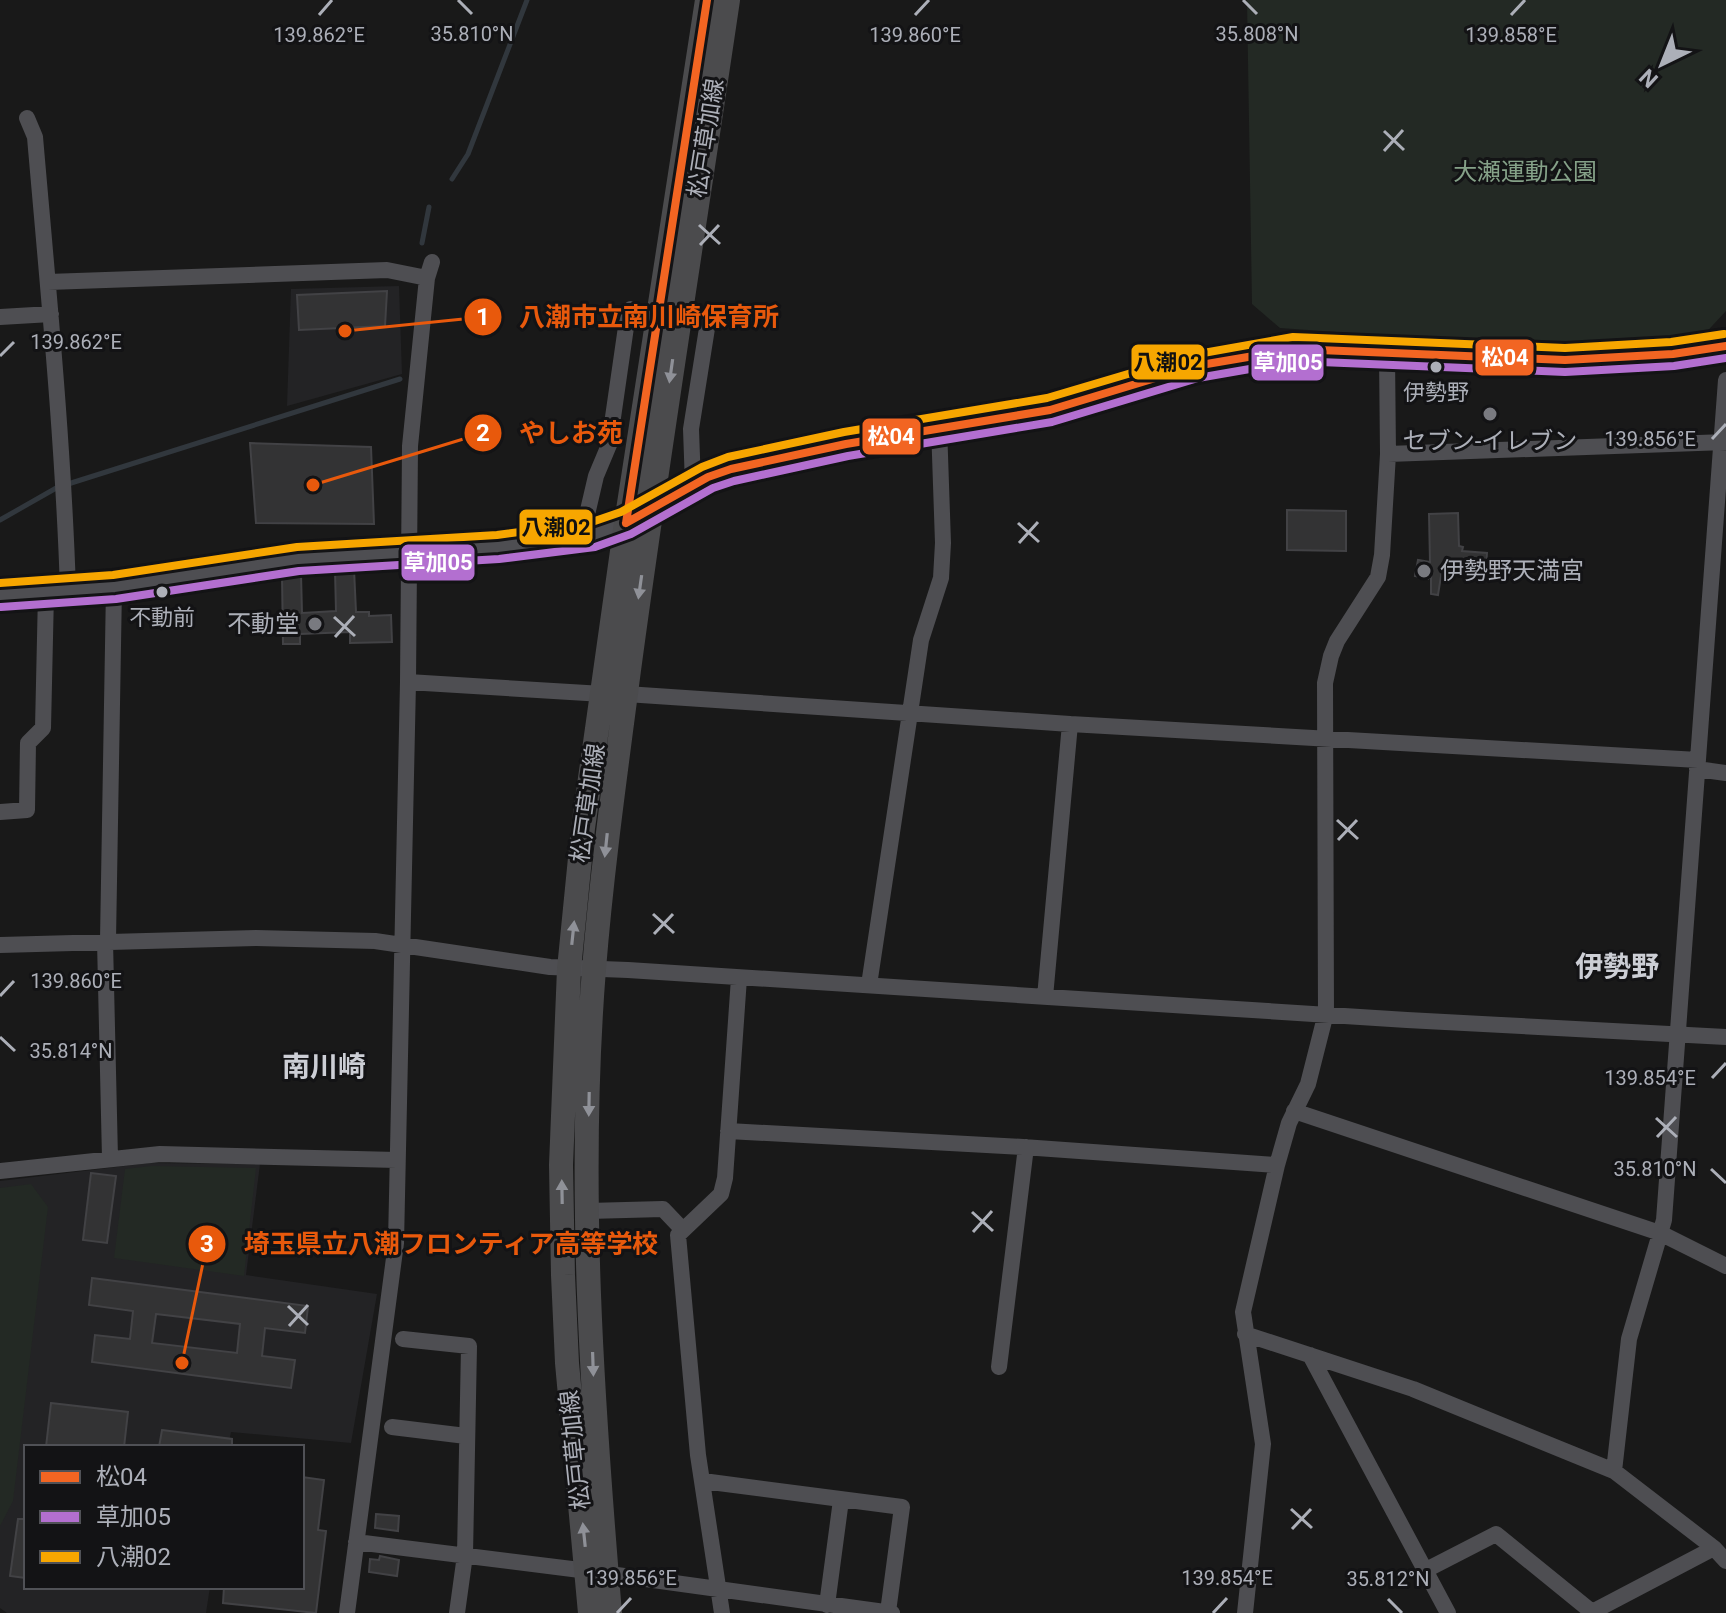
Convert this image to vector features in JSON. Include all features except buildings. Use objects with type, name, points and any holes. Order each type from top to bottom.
[{"type":"main road","name":"松戸草加線","points":[[610,1613],[597,1572],[567,1363],[561,1150],[569,969],[583,828],[615,694],[651,510],[671,292],[707,0]]},
{"type":"main road","name":"松戸草加線","points":[[590,1613],[597,1572],[588,1211],[589,1109],[594,970],[608,825],[626,523],[728,0]]},
{"type":"street","points":[[27,118],[35,137],[64,463],[68,590]]},
{"type":"street","points":[[48,282],[430,270],[410,446],[396,1243],[347,1613]]},
{"type":"street","points":[[582,536],[596,476],[609,445],[626,327],[631,309],[639,311]]},
{"type":"street","points":[[0,317],[51,314]]},
{"type":"street","points":[[693,485],[691,429],[708,322],[699,320]]},
{"type":"street","points":[[0,595],[114,587],[280,561],[498,547],[601,533],[651,510],[693,485],[731,469],[939,426],[1050,410],[1195,366],[1261,353],[1295,349],[1524,360],[1600,359],[1726,346]]},
{"type":"street","points":[[1245,1613],[1263,1444],[1243,1312],[1277,1165],[1294,1111],[1308,1084],[1326,1013],[1325,683],[1337,641],[1378,577],[1388,454],[1387,355]]},
{"type":"street","points":[[1614,1471],[1629,1339],[1664,1220],[1724,442],[1726,380]]},
{"type":"street","points":[[869,985],[923,630],[942,568],[939,426]]},
{"type":"street","points":[[1388,454],[1724,442]]},
{"type":"street","points":[[110,1158],[106,940],[114,587]]},
{"type":"street","points":[[0,812],[27,810],[28,743],[43,728],[46,593]]},
{"type":"street","points":[[408,682],[1698,764],[1726,773]]},
{"type":"street","points":[[1045,997],[1070,724]]},
{"type":"street","points":[[0,945],[256,938],[401,943],[569,969],[628,970],[1726,1037]]},
{"type":"street","points":[[722,1613],[703,1481],[678,1235],[721,1194],[725,1178],[739,978]]},
{"type":"street","points":[[1294,1111],[1660,1233],[1726,1266]]},
{"type":"street","points":[[728,1131],[1026,1147],[1277,1165]]},
{"type":"street","points":[[999,1367],[1026,1147]]},
{"type":"street","points":[[0,1171],[160,1154],[397,1160]]},
{"type":"street","points":[[588,1211],[663,1209],[683,1230]]},
{"type":"street","points":[[1245,1334],[1413,1389],[1614,1471],[1714,1548],[1726,1561]]},
{"type":"street","points":[[403,1339],[469,1346],[465,1555],[457,1613]]},
{"type":"street","points":[[1310,1355],[1448,1613]]},
{"type":"street","points":[[392,1427],[466,1436]]},
{"type":"street","points":[[356,1542],[890,1613],[902,1507],[703,1481]]},
{"type":"street","points":[[827,1605],[841,1500]]},
{"type":"street","points":[[1426,1570],[1496,1534],[1592,1612],[1714,1548]]},
{"type":"shaded area","points":[[399,286],[402,374],[287,406],[291,289]]},
{"type":"shaded area","points":[[150,1163],[260,1164],[246,1275],[377,1294],[351,1443],[231,1432],[228,1445],[24,1445],[24,1589],[210,1589],[206,1613],[7,1613],[0,1608],[0,1181]]},
{"type":"green space","name":"大瀬運動公園","points":[[1247,0],[1726,0],[1726,311],[1699,340],[1518,345],[1280,328],[1252,304]]},
{"type":"green space","points":[[152,1166],[256,1168],[244,1276],[114,1258],[125,1169]]},
{"type":"green space","points":[[31,1184],[48,1207],[13,1501],[0,1526],[0,1188]]},
{"type":"waterway","points":[[452,179],[468,154],[527,0]]},
{"type":"waterway","points":[[422,243],[429,207]]},
{"type":"waterway","points":[[68,484],[400,379]]},
{"type":"waterway","points":[[0,520],[58,487]]},
{"type":"transit line","name":"松04","points":[[626,523],[707,0]]},
{"type":"transit line","name":"八潮02","points":[[0,583],[113,575],[297,547],[497,535],[589,523],[621,512],[702,467],[728,457],[844,432],[1047,398],[1192,355],[1293,337],[1565,348],[1671,342],[1724,334]]},
{"type":"transit line","name":"松04","points":[[626,523],[708,477],[731,469],[846,444],[1050,410],[1195,366],[1295,349],[1565,360],[1673,354],[1726,346]]},
{"type":"transit line","name":"草加05","points":[[1,607],[116,599],[299,571],[499,559],[595,547],[631,534],[713,488],[734,481],[848,456],[1052,422],[1198,378],[1296,361],[1565,372],[1674,366],[1726,358]]},
{"type":"place","name":"八潮市立南川崎保育所","points":[[345,331]]},
{"type":"place","name":"伊勢野","points":[[1436,367]]},
{"type":"place","name":"セブン-イレブン","points":[[1490,414]]},
{"type":"place","name":"やしお苑","points":[[313,485]]},
{"type":"place","name":"伊勢野天満宮","points":[[1424,571]]},
{"type":"place","name":"不動前","points":[[162,592]]},
{"type":"place","name":"不動堂","points":[[315,624]]},
{"type":"place","name":"埼玉県立八潮フロンティア高等学校","points":[[182,1363]]},
{"type":"district","name":"伊勢野","points":[[1617,966]]},
{"type":"district","name":"南川崎","points":[[324,1066]]}]
